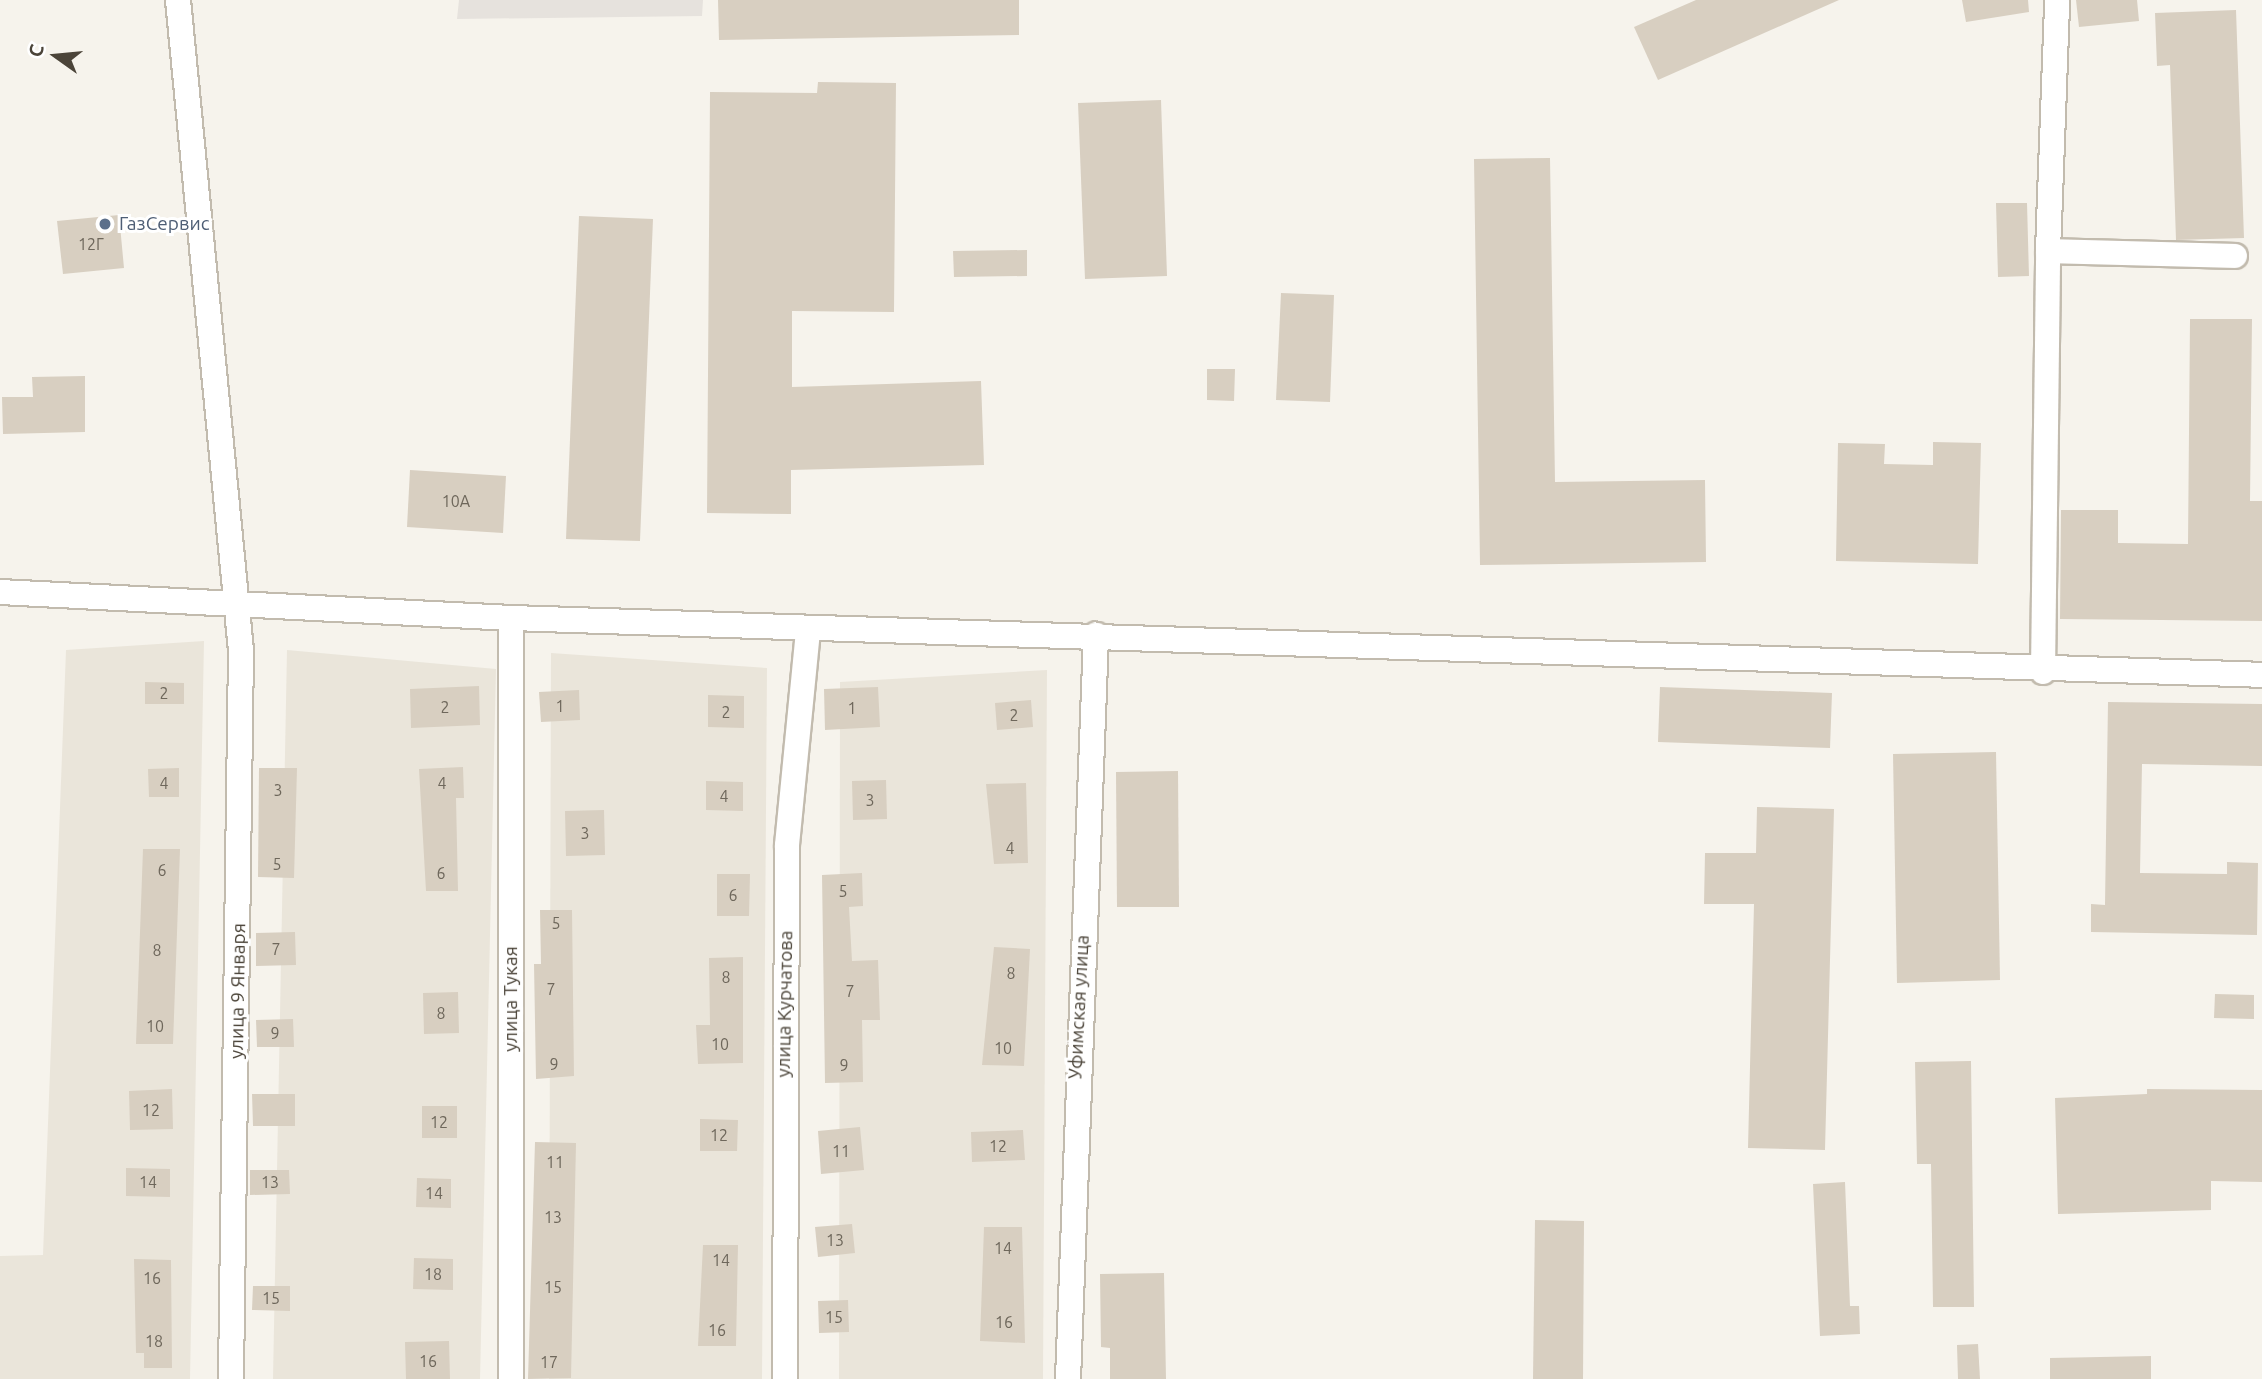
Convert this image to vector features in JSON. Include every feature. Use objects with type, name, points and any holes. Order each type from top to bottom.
[{"type":"street","name":"улица 9 Января","points":[[178,0],[232,604],[241,651],[232,1379]]},
{"type":"street","points":[[2043,672],[2048,251],[2057,0]]},
{"type":"street","points":[[2048,251],[2235,256]]},
{"type":"street","points":[[0,592],[511,618],[808,629],[1096,635],[2043,672],[2262,675]]},
{"type":"street","name":"улица Тукая","points":[[511,618],[511,1379]]},
{"type":"street","name":"улица Курчатова","points":[[785,1379],[787,845],[808,629]]},
{"type":"street","name":"Уфимская улица","points":[[1068,1379],[1096,635]]},
{"type":"shaded area","points":[[459,0],[703,0],[702,16],[457,19]]},
{"type":"shaded area","points":[[204,641],[190,1379],[0,1379],[0,1256],[43,1255],[66,650]]},
{"type":"shaded area","points":[[287,650],[496,669],[480,1379],[273,1379]]},
{"type":"shaded area","points":[[551,653],[767,668],[762,1379],[549,1379]]},
{"type":"shaded area","points":[[1047,670],[1043,1379],[839,1379],[840,682]]},
{"type":"building","points":[[718,0],[1019,0],[1019,35],[719,40]]},
{"type":"building","points":[[1696,0],[1839,0],[1658,80],[1634,27]]},
{"type":"building","points":[[1962,0],[2028,0],[2029,12],[1966,22]]},
{"type":"building","points":[[2076,0],[2137,0],[2139,21],[2079,27]]},
{"type":"building","points":[[2236,10],[2244,238],[2176,240],[2170,65],[2157,66],[2155,13]]},
{"type":"building","points":[[818,82],[896,83],[894,312],[792,311],[792,387],[981,381],[984,465],[791,470],[791,514],[707,513],[710,92],[817,93]]},
{"type":"building","points":[[1161,100],[1167,276],[1085,279],[1078,103]]},
{"type":"building","points":[[1550,158],[1555,482],[1705,480],[1706,562],[1480,565],[1474,159]]},
{"type":"building","points":[[1996,203],[2027,203],[2029,276],[1998,277]]},
{"type":"building","points":[[119,215],[124,268],[63,274],[57,221]]},
{"type":"building","points":[[579,216],[653,219],[640,541],[566,539]]},
{"type":"building","points":[[1027,250],[1027,276],[954,277],[953,251]]},
{"type":"building","points":[[1281,293],[1334,295],[1330,402],[1276,400]]},
{"type":"building","points":[[2190,319],[2252,319],[2250,501],[2262,501],[2262,621],[2060,619],[2061,510],[2118,510],[2118,543],[2188,544]]},
{"type":"building","points":[[1207,369],[1235,369],[1234,401],[1207,400]]},
{"type":"building","points":[[85,376],[85,432],[3,434],[2,397],[33,397],[32,377]]},
{"type":"building","points":[[1933,442],[1981,443],[1978,564],[1836,561],[1838,443],[1885,444],[1884,464],[1933,465]]},
{"type":"building","points":[[410,470],[506,476],[503,533],[407,527]]},
{"type":"building","points":[[145,682],[184,683],[184,704],[145,704]]},
{"type":"building","points":[[479,686],[480,725],[411,728],[410,689]]},
{"type":"building","points":[[878,687],[880,727],[825,730],[824,689]]},
{"type":"building","points":[[1660,687],[1832,693],[1830,748],[1658,742]]},
{"type":"building","points":[[579,690],[580,720],[541,722],[539,692]]},
{"type":"building","points":[[708,695],[744,696],[744,728],[708,727]]},
{"type":"building","points":[[1031,700],[1033,727],[997,730],[995,703]]},
{"type":"building","points":[[2108,702],[2262,704],[2262,766],[2142,764],[2140,873],[2227,874],[2227,862],[2258,863],[2257,935],[2091,932],[2091,904],[2105,905]]},
{"type":"building","points":[[1996,752],[2000,980],[1897,983],[1893,754]]},
{"type":"building","points":[[463,767],[464,798],[456,798],[458,891],[426,891],[419,769]]},
{"type":"building","points":[[179,768],[179,797],[149,797],[148,769]]},
{"type":"building","points":[[259,768],[297,768],[294,878],[258,877]]},
{"type":"building","points":[[1178,771],[1179,907],[1117,907],[1116,772]]},
{"type":"building","points":[[886,780],[887,819],[853,820],[852,781]]},
{"type":"building","points":[[706,781],[743,782],[743,811],[706,810]]},
{"type":"building","points":[[1026,783],[1028,863],[994,864],[986,784]]},
{"type":"building","points":[[1757,807],[1834,809],[1825,1150],[1748,1148],[1754,904],[1704,904],[1705,853],[1756,853]]},
{"type":"building","points":[[604,810],[605,855],[566,856],[565,811]]},
{"type":"building","points":[[143,849],[180,849],[173,1044],[136,1044]]},
{"type":"building","points":[[862,873],[863,906],[849,907],[852,961],[878,960],[880,1020],[862,1020],[863,1082],[825,1083],[822,875]]},
{"type":"building","points":[[717,874],[750,874],[749,916],[717,916]]},
{"type":"building","points":[[540,910],[572,910],[574,1076],[536,1079],[534,964],[541,964]]},
{"type":"building","points":[[295,932],[296,965],[256,966],[256,933]]},
{"type":"building","points":[[994,947],[1030,949],[1024,1066],[982,1065]]},
{"type":"building","points":[[743,957],[743,1063],[698,1064],[696,1025],[710,1025],[709,958]]},
{"type":"building","points":[[458,992],[459,1033],[424,1034],[423,993]]},
{"type":"building","points":[[2215,994],[2254,995],[2254,1019],[2214,1018]]},
{"type":"building","points":[[293,1019],[294,1047],[257,1047],[256,1020]]},
{"type":"building","points":[[1971,1061],[1974,1307],[1933,1307],[1931,1164],[1917,1164],[1915,1062]]},
{"type":"building","points":[[172,1089],[173,1129],[130,1130],[129,1091]]},
{"type":"building","points":[[2147,1089],[2262,1090],[2262,1182],[2211,1181],[2211,1210],[2058,1214],[2055,1098],[2147,1094]]},
{"type":"building","points":[[252,1094],[295,1094],[295,1126],[253,1126]]},
{"type":"building","points":[[422,1106],[457,1106],[457,1138],[422,1138]]},
{"type":"building","points":[[700,1119],[738,1120],[737,1151],[700,1151]]},
{"type":"building","points":[[860,1127],[864,1170],[821,1174],[818,1131]]},
{"type":"building","points":[[1023,1130],[1025,1160],[972,1162],[971,1132]]},
{"type":"building","points":[[535,1142],[576,1143],[571,1378],[528,1379]]},
{"type":"building","points":[[126,1168],[170,1169],[170,1197],[126,1196]]},
{"type":"building","points":[[250,1170],[289,1170],[290,1194],[250,1195]]},
{"type":"building","points":[[417,1178],[451,1179],[451,1208],[416,1207]]},
{"type":"building","points":[[1845,1182],[1850,1306],[1859,1306],[1860,1334],[1820,1336],[1813,1184]]},
{"type":"building","points":[[1535,1220],[1584,1221],[1583,1379],[1533,1379]]},
{"type":"building","points":[[852,1224],[855,1253],[818,1257],[815,1227]]},
{"type":"building","points":[[984,1227],[1022,1227],[1025,1343],[980,1341]]},
{"type":"building","points":[[703,1245],[738,1245],[736,1346],[698,1346]]},
{"type":"building","points":[[414,1258],[453,1259],[453,1290],[413,1289]]},
{"type":"building","points":[[134,1259],[171,1260],[172,1368],[144,1368],[144,1353],[136,1353]]},
{"type":"building","points":[[1164,1273],[1166,1379],[1110,1379],[1110,1348],[1101,1347],[1100,1274]]},
{"type":"building","points":[[253,1286],[290,1286],[290,1311],[252,1310]]},
{"type":"building","points":[[848,1300],[849,1332],[819,1333],[818,1301]]},
{"type":"building","points":[[449,1341],[450,1379],[406,1379],[405,1342]]},
{"type":"building","points":[[1978,1344],[1980,1379],[1958,1379],[1957,1345]]},
{"type":"building","points":[[2151,1356],[2151,1379],[2050,1379],[2050,1358]]},
{"type":"place","name":"ГазСервис","points":[[105,224]]}]
